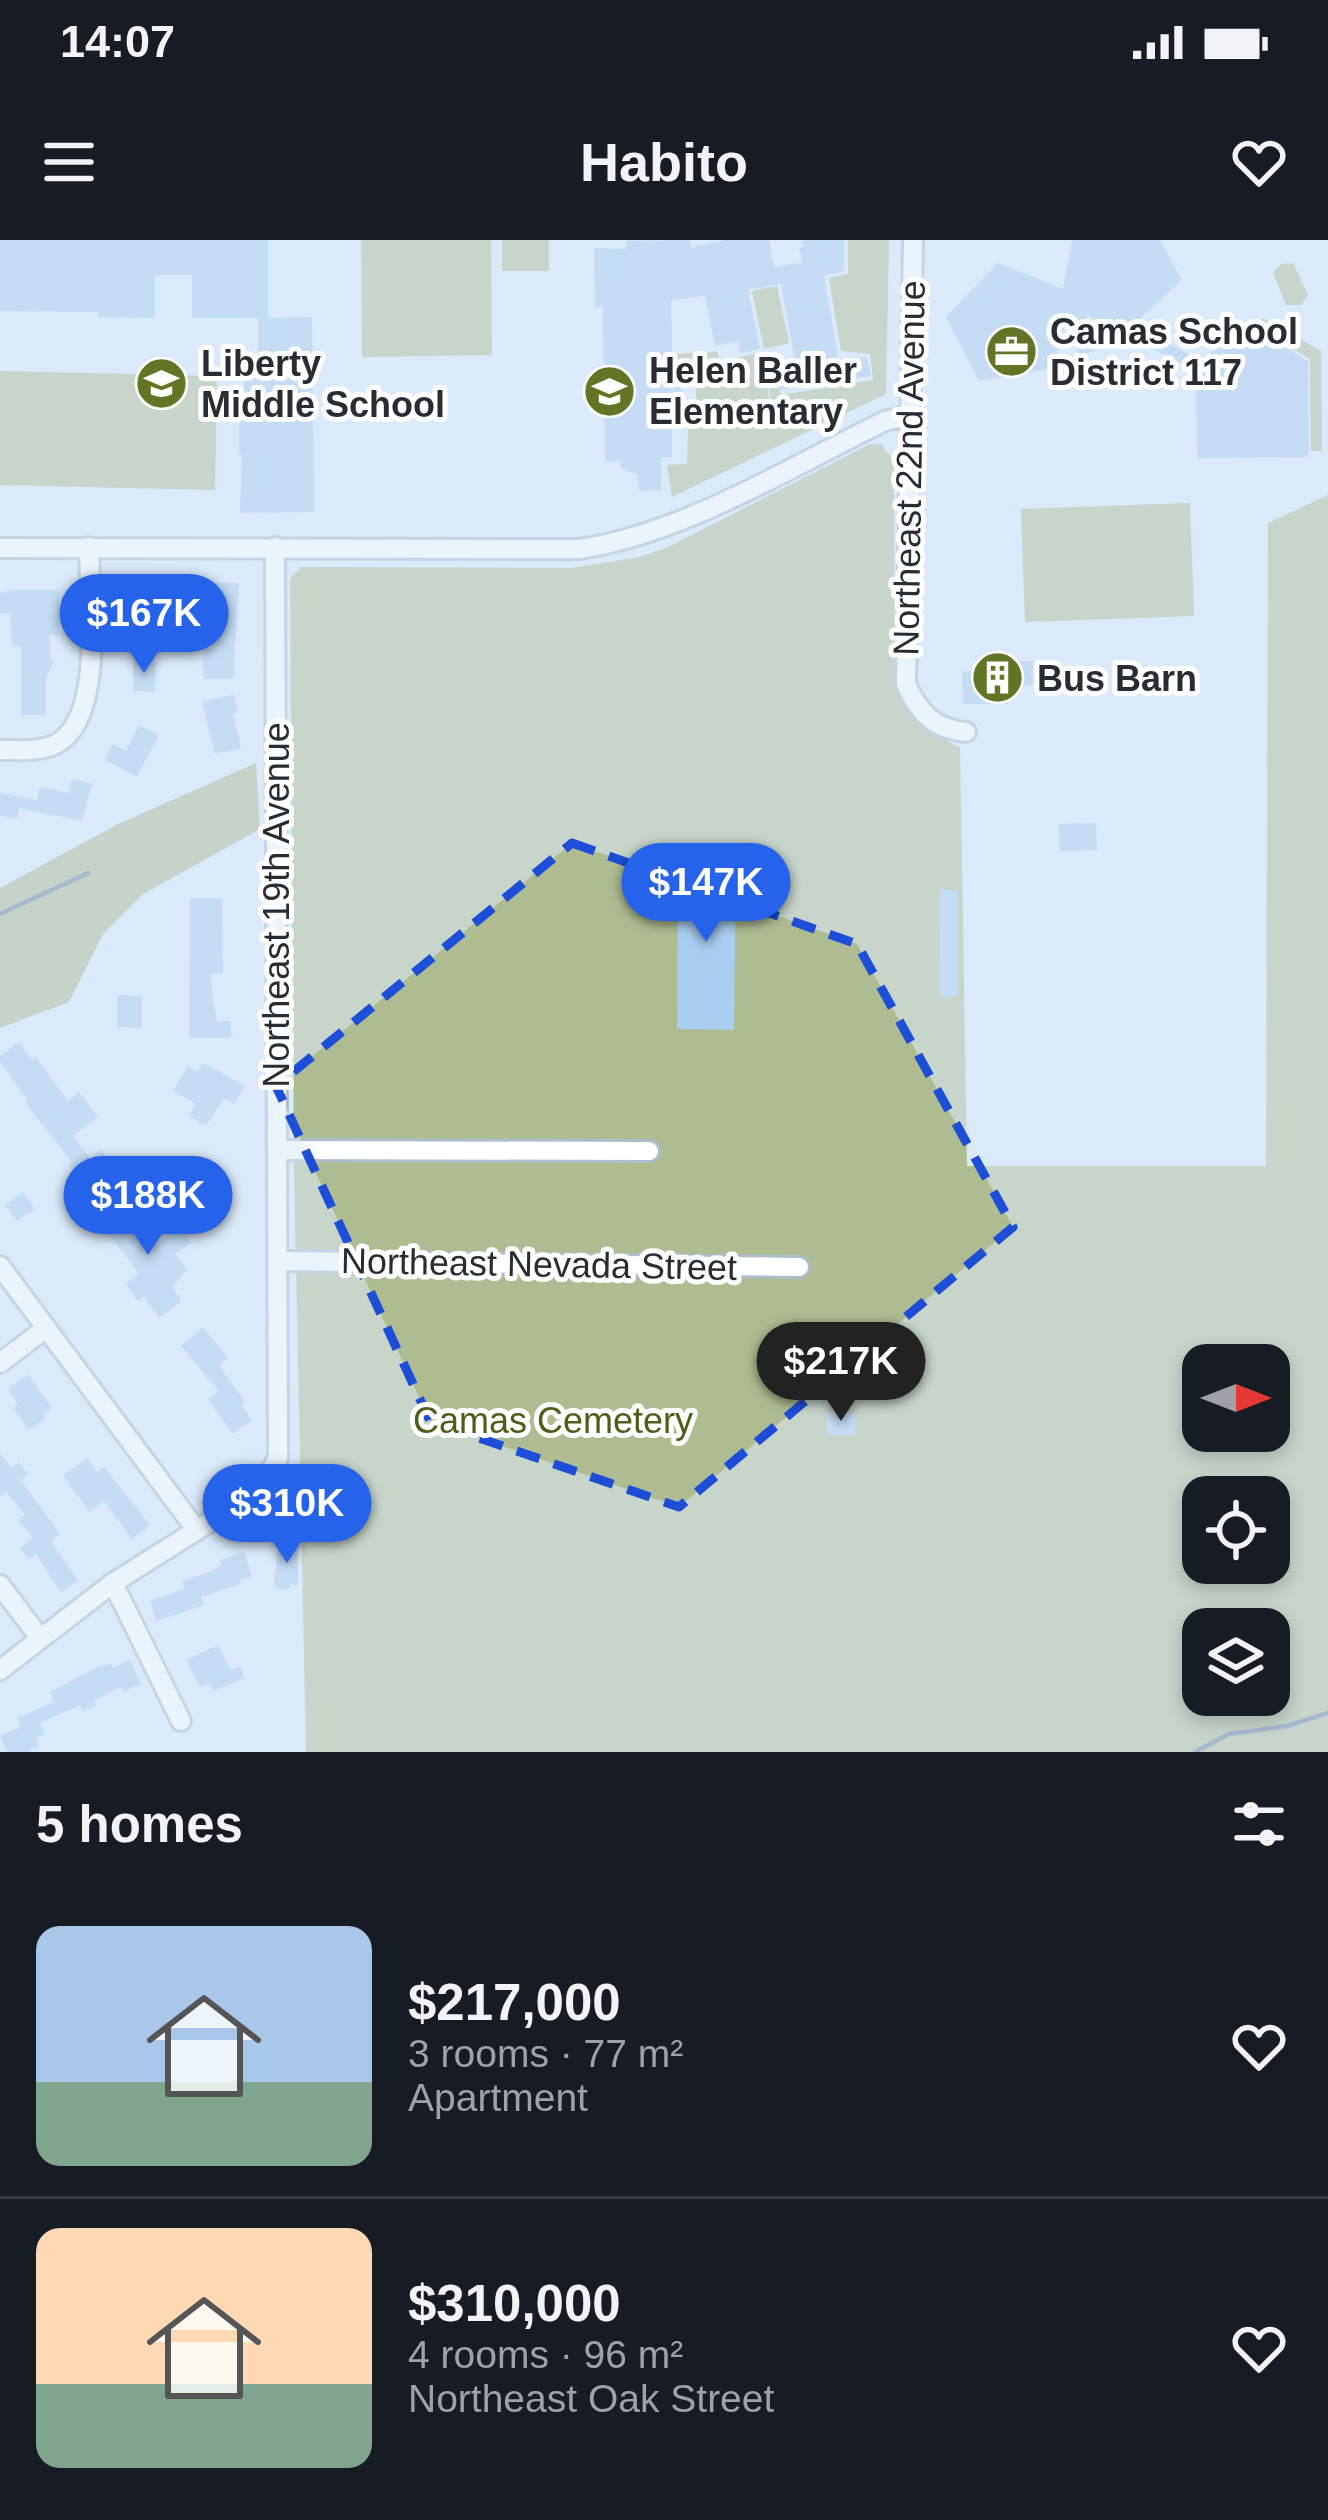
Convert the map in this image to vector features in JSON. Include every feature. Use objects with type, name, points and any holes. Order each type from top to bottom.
[{"type":"street","name":"Northeast 22nd Avenue","points":[[914,240],[907,684],[914,703],[928,719],[946,730],[966,732]]},
{"type":"street","points":[[0,548],[580,549],[613,544],[692,514],[885,421],[911,415]]},
{"type":"street","points":[[0,750],[54,745],[75,730],[86,706],[89,547]]},
{"type":"street","name":"Northeast 19th Avenue","points":[[195,1528],[238,1507],[270,1477],[280,1435],[275,548]]},
{"type":"street","points":[[277,1150],[649,1151]]},
{"type":"street","name":"Northeast Nevada Street","points":[[278,1261],[799,1267]]},
{"type":"street","points":[[0,1266],[195,1528],[113,1583],[0,1670]]},
{"type":"street","points":[[0,1363],[46,1328]]},
{"type":"street","points":[[113,1583],[181,1721]]},
{"type":"street","points":[[0,1585],[40,1639]]},
{"type":"highlighted area","points":[[572,843],[857,944],[1013,1227],[679,1507],[430,1421],[276,1086]]},
{"type":"green space","points":[[361,240],[491,240],[492,355],[362,357]]},
{"type":"green space","points":[[502,240],[549,240],[549,271],[502,271]]},
{"type":"green space","points":[[848,240],[889,240],[886,394],[672,497],[667,465],[687,464],[688,430],[696,427],[696,382],[675,381],[675,354],[717,352],[720,363],[729,361],[735,383],[732,359],[760,353],[773,417],[767,374],[774,372],[781,395],[873,380],[870,354],[841,351],[829,278],[848,274]]},
{"type":"green space","points":[[1293,263],[1308,295],[1301,305],[1286,305],[1273,273],[1281,264]]},
{"type":"green space","points":[[777,286],[789,343],[764,349],[752,291]]},
{"type":"green space","points":[[1262,318],[1321,351],[1322,451],[1311,451],[1310,359],[1256,328]]},
{"type":"green space","points":[[0,371],[217,376],[215,490],[0,485]]},
{"type":"green space","name":"Camas Cemetery","points":[[881,444],[894,461],[895,679],[919,721],[960,747],[967,1166],[1266,1166],[1268,523],[1328,495],[1328,1752],[306,1752],[294,1167],[290,579],[301,567],[572,568],[640,557],[868,445]]},
{"type":"green space","points":[[1190,503],[1194,616],[1025,622],[1021,509]]},
{"type":"green space","points":[[256,763],[260,829],[143,894],[103,934],[69,1002],[0,1028],[0,888],[118,824]]},
{"type":"building","points":[[0,240],[268,240],[268,318],[312,317],[314,512],[240,513],[239,411],[245,411],[244,364],[258,364],[258,318],[192,318],[192,275],[155,275],[155,318],[0,311]]},
{"type":"building","name":"Helen Baller Elementary","points":[[690,240],[691,247],[726,240],[769,240],[774,268],[803,262],[802,240],[844,240],[844,271],[824,276],[839,363],[867,357],[871,376],[779,390],[776,371],[796,367],[781,284],[748,290],[760,349],[740,353],[738,341],[715,346],[705,296],[671,300],[673,387],[681,387],[682,429],[672,429],[672,457],[661,458],[661,490],[639,491],[638,475],[620,468],[622,461],[605,461],[603,307],[595,307],[594,248],[626,249],[627,241]]},
{"type":"building","name":"Camas School District 117","points":[[1072,240],[1160,240],[1182,280],[1134,324],[1199,360],[1252,328],[1308,361],[1309,457],[1197,458],[1196,371],[1085,314],[1101,347],[1081,357],[1065,324],[1053,368],[979,381],[946,317],[998,263],[1063,289]]},
{"type":"building","points":[[183,582],[239,583],[233,679],[204,679],[205,648],[212,648],[212,622],[188,620],[185,610],[150,610],[150,633],[125,633],[125,590],[183,590]]},
{"type":"building","points":[[59,590],[59,635],[50,635],[50,659],[55,661],[46,677],[46,715],[21,715],[21,646],[12,646],[10,613],[0,614],[0,593]]},
{"type":"building","points":[[133,660],[156,661],[155,692],[133,691]]},
{"type":"building","name":"Bus Barn","points":[[986,661],[1033,661],[1033,685],[1008,686],[1008,704],[963,704],[962,671],[986,671]]},
{"type":"building","points":[[234,694],[241,748],[215,754],[202,702]]},
{"type":"building","points":[[139,725],[159,735],[137,777],[105,760],[113,744],[126,751]]},
{"type":"building","points":[[72,779],[92,784],[82,821],[19,808],[17,819],[0,816],[0,793],[37,800],[40,787],[69,793]]},
{"type":"building","points":[[1096,823],[1097,850],[1060,851],[1059,824]]},
{"type":"building","points":[[678,860],[736,860],[734,1030],[677,1029]]},
{"type":"building","points":[[940,890],[958,890],[958,997],[939,997]]},
{"type":"building","points":[[190,898],[222,898],[223,973],[211,974],[217,1021],[231,1021],[231,1038],[189,1038]]},
{"type":"building","points":[[117,995],[142,996],[142,1028],[117,1027]]},
{"type":"building","points":[[19,1042],[68,1101],[79,1092],[98,1117],[73,1136],[90,1158],[101,1150],[110,1163],[84,1186],[0,1062],[0,1056]]},
{"type":"building","points":[[203,1063],[245,1086],[234,1104],[224,1098],[206,1126],[189,1116],[196,1104],[173,1091],[188,1066],[197,1072]]},
{"type":"building","points":[[23,1192],[35,1209],[17,1221],[5,1205]]},
{"type":"building","points":[[132,1199],[133,1213],[155,1245],[181,1227],[191,1243],[176,1254],[187,1270],[172,1287],[182,1301],[159,1318],[144,1297],[138,1301],[126,1284],[139,1274],[109,1234],[108,1201]]},
{"type":"building","points":[[203,1327],[228,1358],[219,1366],[245,1401],[242,1406],[252,1420],[233,1434],[208,1399],[219,1391],[181,1346]]},
{"type":"building","points":[[28,1374],[52,1408],[29,1430],[13,1408],[18,1404],[8,1389]]},
{"type":"building","points":[[827,1413],[855,1413],[856,1435],[827,1435]]},
{"type":"building","points":[[0,1453],[12,1468],[19,1462],[28,1474],[21,1480],[60,1534],[51,1542],[78,1580],[61,1593],[36,1554],[29,1559],[20,1548],[33,1537],[18,1520],[25,1515],[6,1492],[0,1497]]},
{"type":"building","points":[[87,1458],[97,1472],[104,1467],[150,1525],[132,1539],[104,1501],[90,1512],[63,1476]]},
{"type":"building","points":[[279,1541],[298,1543],[298,1585],[290,1589],[276,1589],[274,1583]]},
{"type":"building","points":[[244,1552],[252,1576],[201,1597],[204,1605],[156,1621],[150,1601],[185,1589],[182,1581],[210,1572],[221,1565],[220,1560]]},
{"type":"building","points":[[218,1645],[231,1670],[240,1666],[245,1678],[213,1691],[210,1683],[200,1687],[186,1660]]},
{"type":"building","points":[[130,1660],[141,1684],[124,1692],[121,1687],[83,1711],[80,1705],[40,1723],[45,1734],[36,1738],[39,1746],[27,1752],[7,1752],[0,1736],[21,1727],[17,1718],[54,1702],[50,1692],[95,1668],[111,1664],[113,1668]]},
{"type":"waterway","points":[[0,914],[88,873]]},
{"type":"waterway","points":[[1195,1752],[1229,1734],[1287,1726],[1328,1713]]},
{"type":"place","name":"Camas School District 117","points":[[1011,352]]},
{"type":"place","name":"Liberty Middle School","points":[[162,384]]},
{"type":"place","name":"Helen Baller Elementary","points":[[610,391]]},
{"type":"place","name":"Bus Barn","points":[[998,678]]}]
